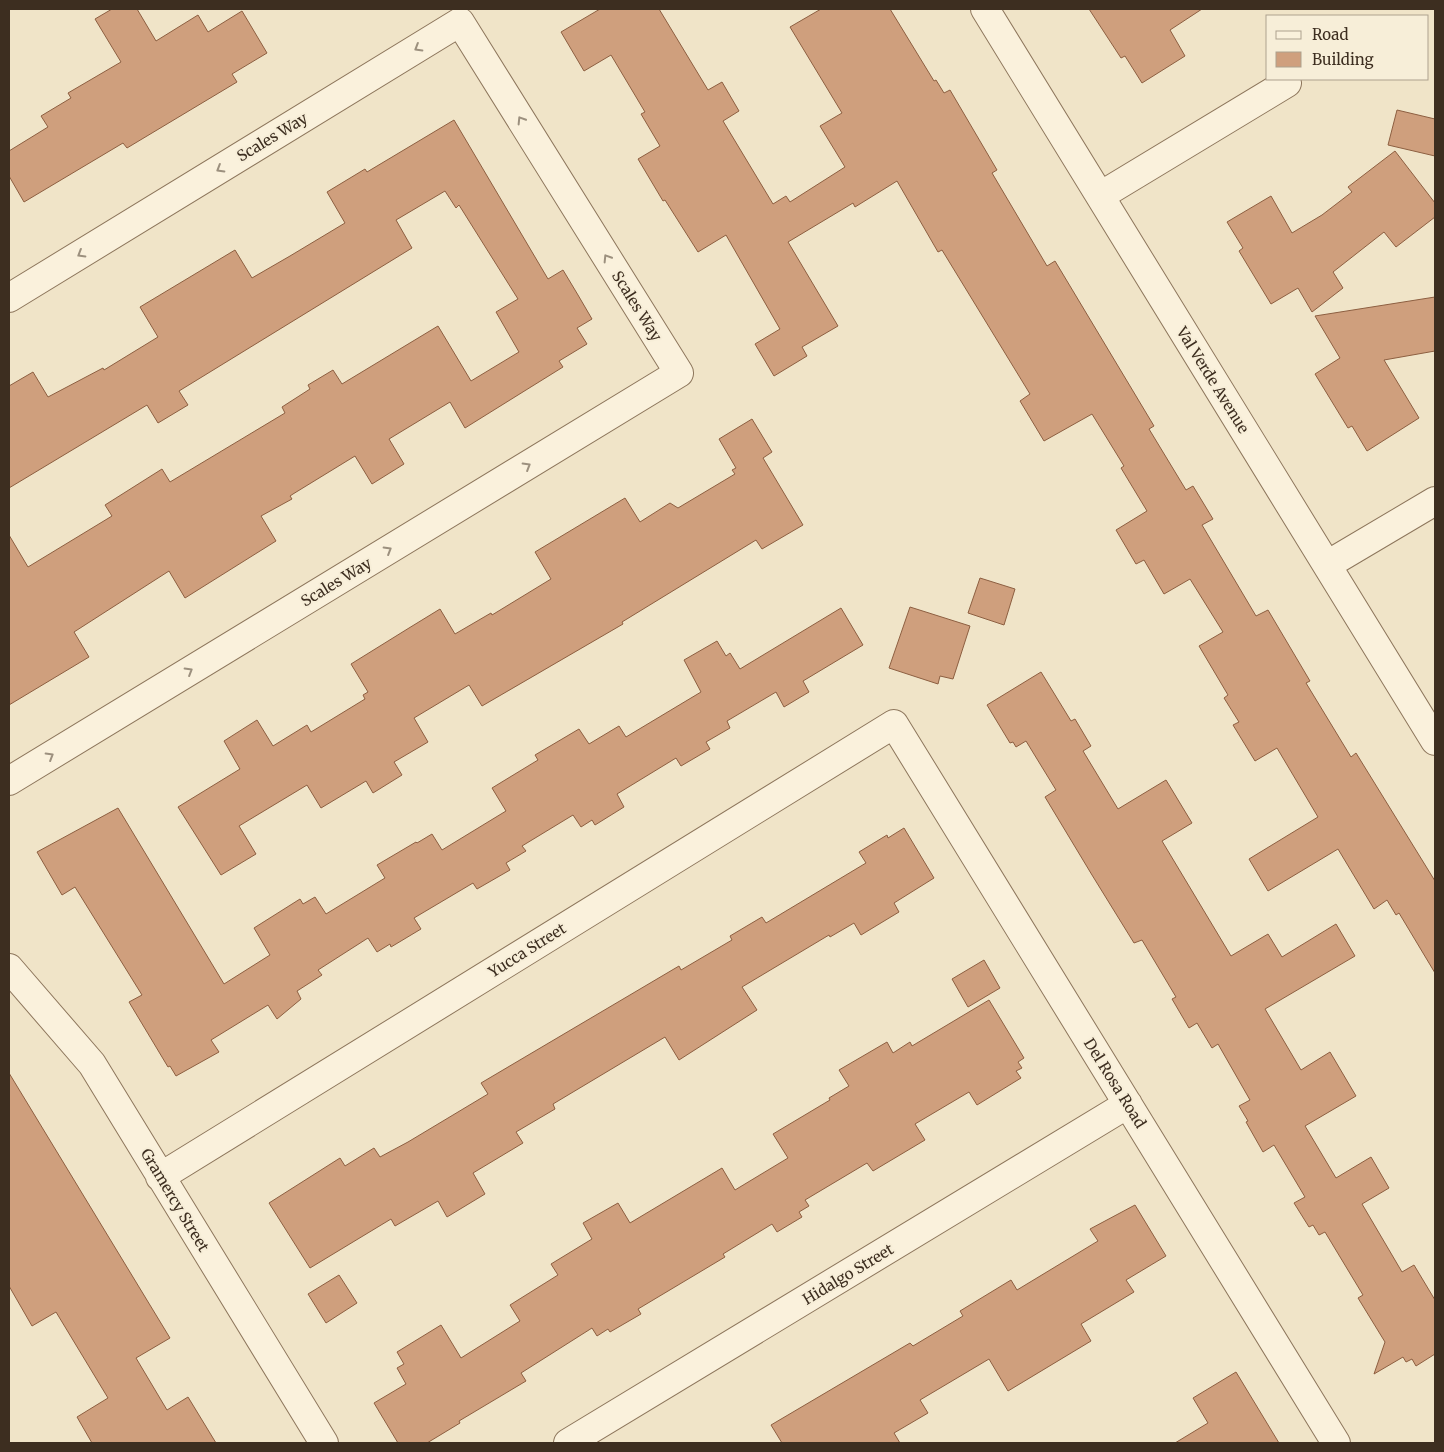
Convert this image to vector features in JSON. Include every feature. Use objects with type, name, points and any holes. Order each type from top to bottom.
[{"type":"street","name":"Val Verde Avenue","points":[[985,9],[1435,742]]},
{"type":"street","name":"Scales Way","points":[[9,298],[460,22],[679,373],[9,781]]},
{"type":"street","points":[[1100,196],[1287,84]]},
{"type":"street","points":[[1327,565],[1435,501]]},
{"type":"street","name":"Del Rosa Road","points":[[894,724],[1336,1443]]},
{"type":"street","name":"Yucca Street","points":[[160,1177],[894,724]]},
{"type":"street","name":"Gramercy Street","points":[[9,968],[92,1064],[324,1443]]},
{"type":"street","name":"Hidalgo Street","points":[[568,1443],[1128,1104]]},
{"type":"building","points":[[112,9],[137,9],[156,41],[198,15],[208,32],[242,11],[267,53],[232,74],[237,82],[127,148],[123,143],[24,202],[9,176],[9,151],[48,127],[41,116],[71,98],[68,93],[121,62],[95,19]]},
{"type":"building","points":[[600,9],[659,9],[708,90],[722,82],[739,111],[723,121],[773,204],[786,196],[790,202],[845,167],[820,126],[842,113],[790,27],[821,9],[890,9],[934,81],[936,80],[944,93],[950,90],[997,170],[992,173],[1047,266],[1055,261],[1154,426],[1149,429],[1186,490],[1193,486],[1213,519],[1202,525],[1256,616],[1268,610],[1310,681],[1306,683],[1351,757],[1356,753],[1435,881],[1435,973],[1399,913],[1396,915],[1387,900],[1374,909],[1338,849],[1268,891],[1249,859],[1318,817],[1277,748],[1255,761],[1233,725],[1239,722],[1224,698],[1228,695],[1199,646],[1223,632],[1190,579],[1164,594],[1144,560],[1136,564],[1116,530],[1147,511],[1121,468],[1124,466],[1092,414],[1044,441],[1020,401],[1030,394],[942,250],[938,252],[897,181],[855,207],[853,203],[788,242],[838,326],[802,347],[807,356],[774,376],[755,344],[780,329],[726,235],[698,252],[665,200],[663,201],[638,159],[660,146],[641,114],[645,112],[611,55],[584,71],[561,32]]},
{"type":"building","points":[[1089,9],[1202,9],[1170,30],[1185,56],[1142,83],[1125,56],[1121,58]]},
{"type":"building","points":[[1397,110],[1435,119],[1435,156],[1388,145]]},
{"type":"building","points":[[454,120],[548,279],[563,270],[578,295],[592,319],[577,328],[587,344],[559,361],[563,367],[465,428],[450,402],[389,439],[404,464],[372,484],[355,456],[293,494],[290,496],[292,499],[261,516],[276,541],[185,598],[169,571],[74,632],[89,657],[9,705],[9,535],[28,567],[112,516],[105,505],[162,469],[170,482],[285,413],[282,407],[310,389],[308,385],[333,370],[342,384],[438,326],[471,381],[519,352],[496,312],[518,299],[459,205],[456,208],[445,191],[396,220],[412,248],[179,391],[188,405],[158,423],[147,405],[9,488],[9,386],[33,372],[48,397],[103,368],[104,370],[158,337],[140,307],[235,250],[252,278],[290,256],[345,223],[327,192],[365,169],[367,172]]},
{"type":"building","points":[[1395,151],[1435,203],[1435,217],[1396,247],[1384,232],[1333,272],[1343,288],[1312,312],[1298,288],[1271,304],[1239,251],[1243,248],[1227,222],[1271,196],[1292,233],[1322,215],[1352,192],[1348,187]]},
{"type":"building","points":[[1435,297],[1435,351],[1384,360],[1419,418],[1367,451],[1352,426],[1348,428],[1315,374],[1340,358],[1315,316]]},
{"type":"building","points":[[752,419],[772,452],[763,458],[803,525],[762,549],[756,540],[622,622],[623,624],[482,706],[469,685],[414,718],[428,742],[394,762],[402,775],[373,793],[366,781],[321,808],[307,785],[239,826],[256,854],[221,875],[178,807],[240,769],[224,741],[257,720],[273,746],[307,725],[311,732],[365,699],[363,695],[368,692],[351,664],[440,609],[455,634],[491,613],[492,615],[551,579],[535,552],[625,498],[640,522],[670,503],[678,508],[735,474],[732,470],[736,468],[719,439]]},
{"type":"building","points":[[980,578],[1015,589],[1004,625],[968,613]]},
{"type":"building","points":[[910,607],[970,626],[953,679],[940,676],[938,684],[889,668]]},
{"type":"building","points":[[841,608],[863,645],[803,681],[809,692],[784,707],[776,692],[727,721],[730,728],[706,742],[710,749],[681,766],[676,758],[617,794],[624,807],[595,825],[592,820],[581,827],[573,815],[522,846],[526,851],[506,863],[510,870],[477,889],[473,883],[414,918],[421,929],[391,947],[390,944],[377,952],[368,938],[318,970],[322,975],[297,991],[301,999],[277,1019],[268,1005],[211,1040],[219,1052],[176,1076],[170,1066],[168,1067],[129,1002],[142,995],[75,887],[62,895],[37,852],[118,808],[224,984],[270,955],[254,928],[300,899],[303,904],[315,897],[326,914],[385,878],[377,865],[416,842],[432,834],[442,850],[506,811],[492,788],[538,760],[535,755],[579,729],[589,744],[619,726],[626,737],[701,692],[684,660],[717,641],[726,656],[730,653],[740,669]]},
{"type":"building","points":[[1041,672],[1071,721],[1075,719],[1091,746],[1083,751],[1118,809],[1166,780],[1192,823],[1162,841],[1231,956],[1268,934],[1282,957],[1336,924],[1355,956],[1265,1009],[1301,1070],[1330,1052],[1356,1096],[1305,1126],[1336,1178],[1371,1157],[1389,1188],[1362,1204],[1402,1272],[1414,1265],[1435,1300],[1435,1354],[1416,1366],[1412,1359],[1406,1362],[1403,1357],[1374,1374],[1385,1342],[1358,1298],[1363,1295],[1325,1232],[1319,1235],[1313,1225],[1309,1227],[1294,1203],[1305,1197],[1274,1145],[1263,1152],[1239,1106],[1250,1100],[1218,1044],[1212,1048],[1197,1023],[1189,1028],[1172,999],[1176,997],[1142,940],[1134,943],[1045,797],[1056,790],[1026,741],[1016,747],[1013,742],[1010,743],[987,705]]},
{"type":"building","points":[[904,828],[934,878],[894,903],[899,912],[861,935],[854,923],[830,937],[829,935],[742,987],[757,1010],[679,1060],[665,1037],[553,1104],[555,1109],[516,1132],[523,1143],[473,1173],[485,1194],[447,1217],[438,1201],[395,1226],[391,1219],[310,1268],[269,1203],[340,1158],[345,1166],[374,1148],[380,1157],[408,1142],[488,1094],[481,1083],[679,966],[681,970],[732,940],[730,936],[762,917],[766,923],[866,863],[859,852],[887,835],[888,838]]},
{"type":"building","points":[[984,960],[1000,988],[968,1007],[952,979]]},
{"type":"building","points":[[989,1000],[1024,1058],[1018,1062],[1022,1068],[1016,1071],[1021,1078],[977,1105],[969,1092],[915,1124],[925,1140],[873,1171],[867,1163],[805,1200],[809,1206],[799,1212],[802,1217],[777,1232],[772,1224],[723,1254],[725,1257],[638,1309],[641,1314],[610,1332],[608,1329],[597,1336],[592,1328],[521,1373],[526,1381],[459,1421],[460,1423],[427,1443],[398,1443],[374,1403],[406,1384],[397,1368],[404,1364],[397,1352],[441,1325],[461,1358],[520,1321],[510,1305],[558,1275],[551,1264],[592,1239],[583,1223],[618,1203],[630,1223],[722,1168],[735,1190],[788,1158],[773,1134],[830,1100],[829,1098],[849,1086],[839,1070],[887,1042],[893,1053],[910,1042],[912,1046]]},
{"type":"building","points":[[9,1073],[170,1338],[136,1358],[167,1410],[188,1397],[216,1443],[92,1443],[77,1417],[108,1398],[56,1312],[32,1326],[9,1286]]},
{"type":"building","points":[[1135,1205],[1166,1256],[1126,1280],[1134,1292],[1081,1324],[1091,1341],[1008,1391],[989,1359],[920,1400],[928,1413],[894,1433],[900,1443],[782,1443],[771,1425],[910,1343],[913,1346],[963,1316],[960,1311],[1011,1280],[1017,1290],[1098,1241],[1090,1229]]},
{"type":"building","points":[[339,1275],[357,1303],[326,1323],[308,1294]]},
{"type":"building","points":[[1236,1372],[1279,1443],[1175,1443],[1208,1423],[1193,1398]]}]
